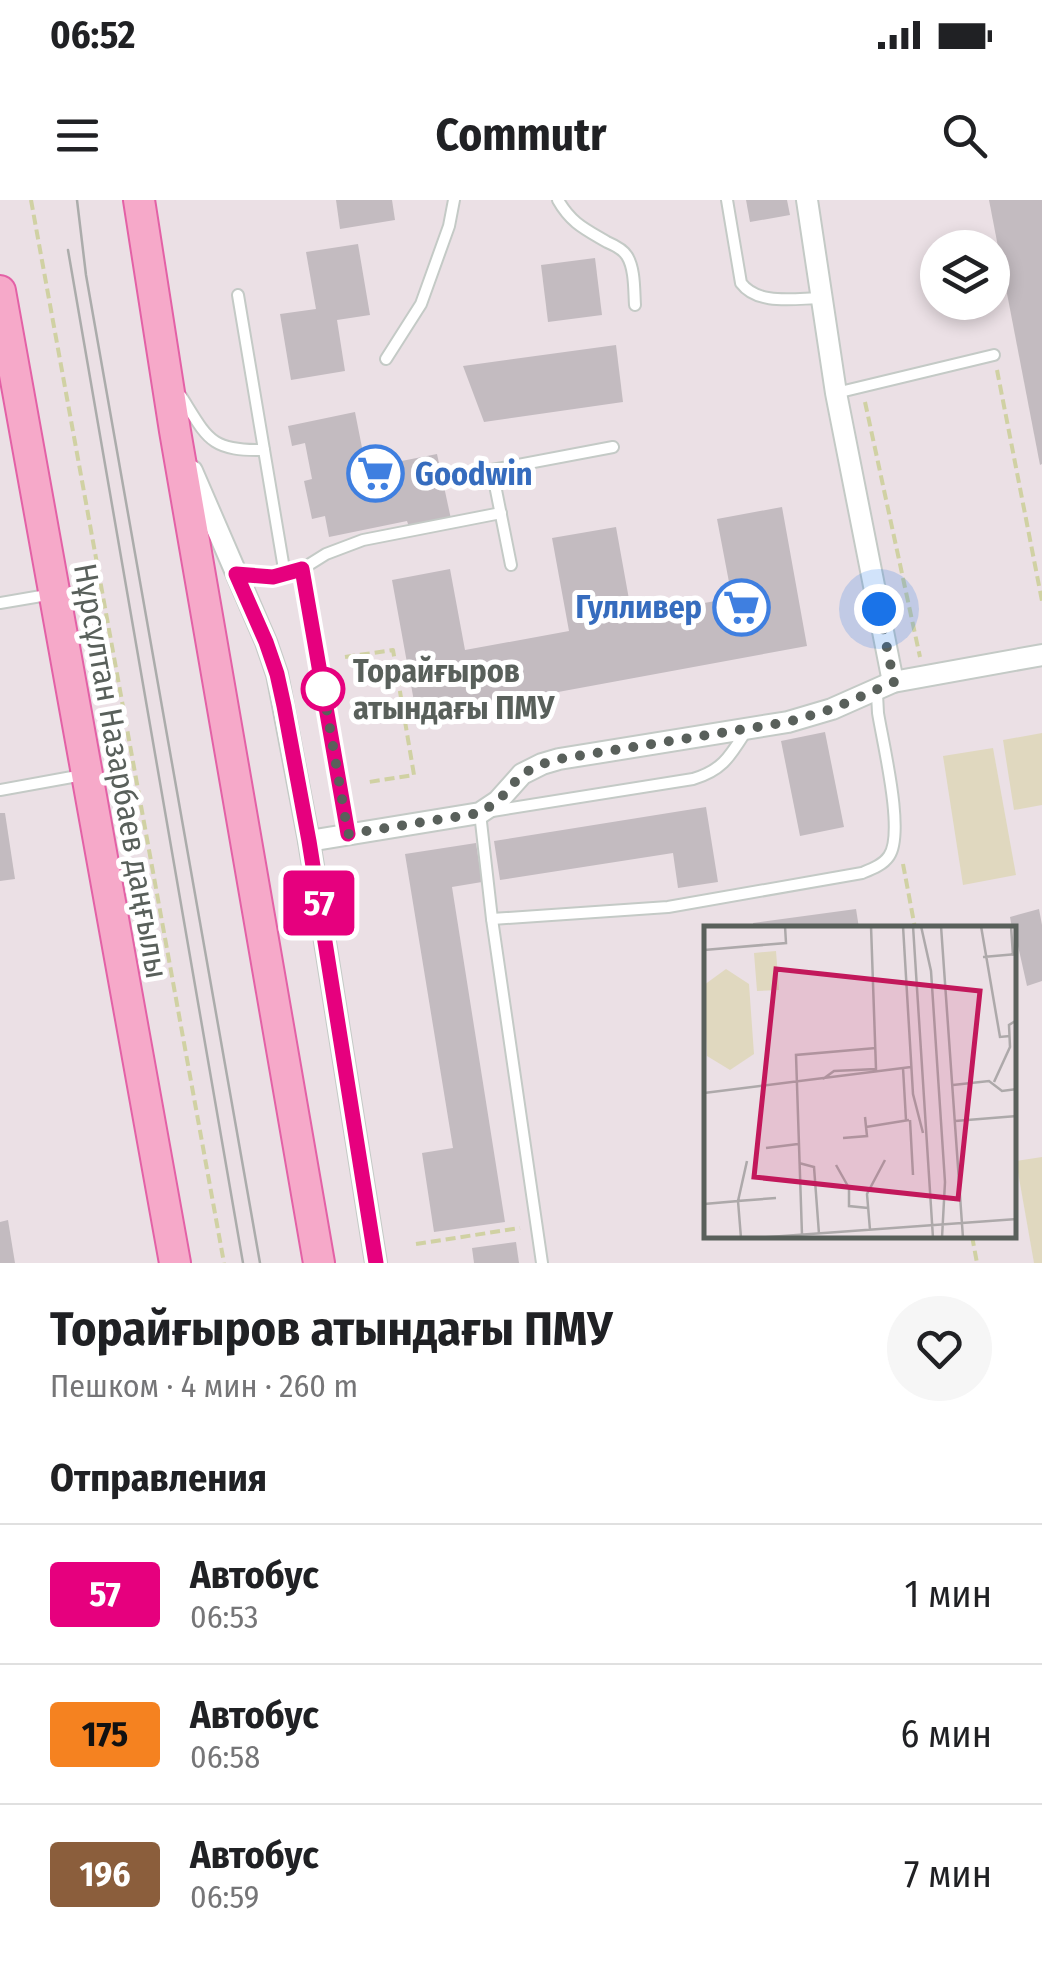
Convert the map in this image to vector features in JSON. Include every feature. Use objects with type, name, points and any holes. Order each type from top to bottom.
[{"type":"main road","points":[[139,200],[175,432],[319,1263]]},
{"type":"main road","name":"Нұрсұлтан Назарбаев даңғылы","points":[[0,291],[175,1263]]},
{"type":"street","points":[[807,200],[836,393],[894,682]]},
{"type":"street","points":[[175,432],[277,674],[309,841],[376,1263]]},
{"type":"street","points":[[309,841],[480,813],[498,801],[522,774],[542,764],[812,716],[894,682],[1042,655]]},
{"type":"lane","points":[[386,359],[420,304],[454,200]]},
{"type":"lane","points":[[558,200],[580,226],[628,256],[635,305]]},
{"type":"lane","points":[[727,200],[741,284],[748,294],[759,298],[822,298]]},
{"type":"lane","points":[[238,295],[285,575]]},
{"type":"lane","points":[[836,393],[994,354]]},
{"type":"lane","points":[[166,373],[207,437],[233,450],[264,450]]},
{"type":"lane","points":[[511,565],[492,470],[612,447]]},
{"type":"lane","points":[[236,574],[261,578],[285,575],[363,540],[500,513]]},
{"type":"lane","points":[[302,569],[348,834]]},
{"type":"lane","points":[[0,603],[54,594]]},
{"type":"lane","points":[[492,918],[668,907],[862,873],[876,867],[889,858],[897,829],[877,694],[894,682]]},
{"type":"lane","points":[[542,1263],[480,813],[694,779],[721,767],[747,730]]},
{"type":"lane","points":[[0,790],[86,774]]},
{"type":"path","points":[[31,200],[224,1263]]},
{"type":"path","points":[[994,354],[1042,601]]},
{"type":"path","points":[[862,386],[924,676]]},
{"type":"path","points":[[346,658],[393,650],[414,774],[369,782]]},
{"type":"path","points":[[897,829],[915,926]]},
{"type":"path","points":[[416,1244],[537,1225]]},
{"type":"path","points":[[972,1238],[977,1263]]},
{"type":"shaded area","points":[[1042,733],[1042,805],[1014,810],[1003,740]]},
{"type":"shaded area","points":[[993,748],[1016,875],[963,885],[943,756]]},
{"type":"shaded area","points":[[1042,1157],[1042,1263],[1034,1263],[1017,1161]]},
{"type":"building","points":[[336,200],[392,200],[395,220],[340,229]]},
{"type":"building","points":[[746,200],[787,200],[790,215],[750,222]]},
{"type":"building","points":[[989,200],[1042,200],[1040,465],[1010,309],[1010,230],[995,230]]},
{"type":"building","points":[[358,244],[370,315],[337,320],[345,371],[291,380],[280,314],[316,309],[306,252]]},
{"type":"building","points":[[595,258],[602,315],[548,322],[541,265]]},
{"type":"building","points":[[616,345],[623,402],[484,422],[463,366]]},
{"type":"building","name":"Goodwin","points":[[355,412],[366,468],[437,454],[451,519],[409,527],[407,521],[329,537],[325,516],[312,519],[304,481],[312,479],[305,443],[292,446],[288,426]]},
{"type":"building","name":"Гулливер","points":[[782,507],[807,646],[417,718],[392,580],[450,569],[465,650],[569,631],[552,538],[616,527],[632,616],[732,598],[717,519]]},
{"type":"building","points":[[825,732],[844,827],[800,836],[781,741]]},
{"type":"building","points":[[706,807],[718,882],[678,888],[673,853],[500,880],[494,841]]},
{"type":"building","points":[[0,813],[5,813],[15,879],[0,881]]},
{"type":"building","points":[[476,843],[482,882],[452,887],[505,1222],[434,1232],[422,1153],[453,1148],[405,854]]},
{"type":"building","points":[[856,909],[859,926],[754,926],[753,923]]},
{"type":"building","points":[[1039,909],[1042,981],[1027,986],[1017,926],[1012,926],[1010,917]]},
{"type":"building","points":[[8,1220],[15,1263],[0,1263],[0,1222]]},
{"type":"building","points":[[516,1242],[519,1263],[474,1263],[472,1248]]},
{"type":"tram line","points":[[77,200],[86,275],[260,1263]]},
{"type":"tram line","points":[[68,250],[243,1263]]},
{"type":"bus line","name":"57","points":[[348,834],[302,569],[261,578],[236,574],[266,642],[284,706],[376,1263]]},
{"type":"place","name":"Goodwin","points":[[376,474]]},
{"type":"place","name":"Гулливер","points":[[741,607]]},
{"type":"place","name":"Торайғыров атындағы ПМУ","points":[[323,689]]},
{"type":"route","points":[[323,689],[322,682],[348,834],[480,813],[498,801],[522,774],[559,759],[747,730],[832,709],[894,682],[879,609]]}]
